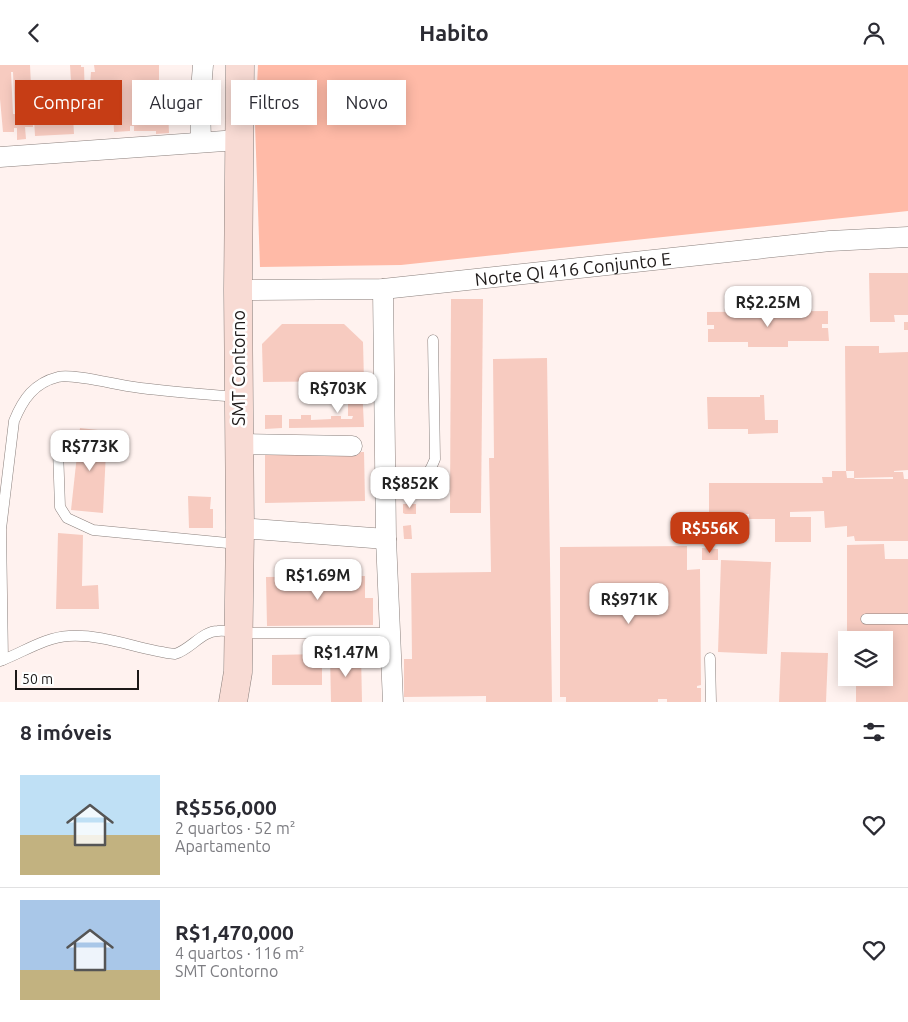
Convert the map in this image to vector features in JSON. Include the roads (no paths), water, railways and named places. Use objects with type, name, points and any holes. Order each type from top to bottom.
[{"type":"street","points":[[201,142],[200,103],[203,65]]},
{"type":"street","name":"SMT Contorno","points":[[233,702],[238,672],[238,140],[240,65]]},
{"type":"street","points":[[0,157],[238,140]]},
{"type":"street","name":"Norte QI 416 Conjunto E","points":[[238,290],[384,289],[830,241],[908,237]]},
{"type":"street","points":[[384,289],[386,539],[393,702]]},
{"type":"street","points":[[239,443],[352,446]]},
{"type":"street","points":[[239,536],[386,539]]},
{"type":"street","name":"SMT Contorno","points":[[238,672],[245,702]]},
{"type":"lane","points":[[385,491],[414,487],[429,473],[434,459],[433,340]]},
{"type":"lane","points":[[238,397],[134,387],[60,376],[41,383],[30,391],[14,421],[1,529],[1,661],[46,641],[68,636],[108,638],[175,654],[182,652],[205,635],[216,630],[238,633],[390,633]]},
{"type":"lane","points":[[58,449],[60,507],[68,518],[73,521],[94,530],[239,536]]},
{"type":"lane","points":[[866,619],[908,619]]},
{"type":"lane","points":[[710,658],[711,702]]}]
